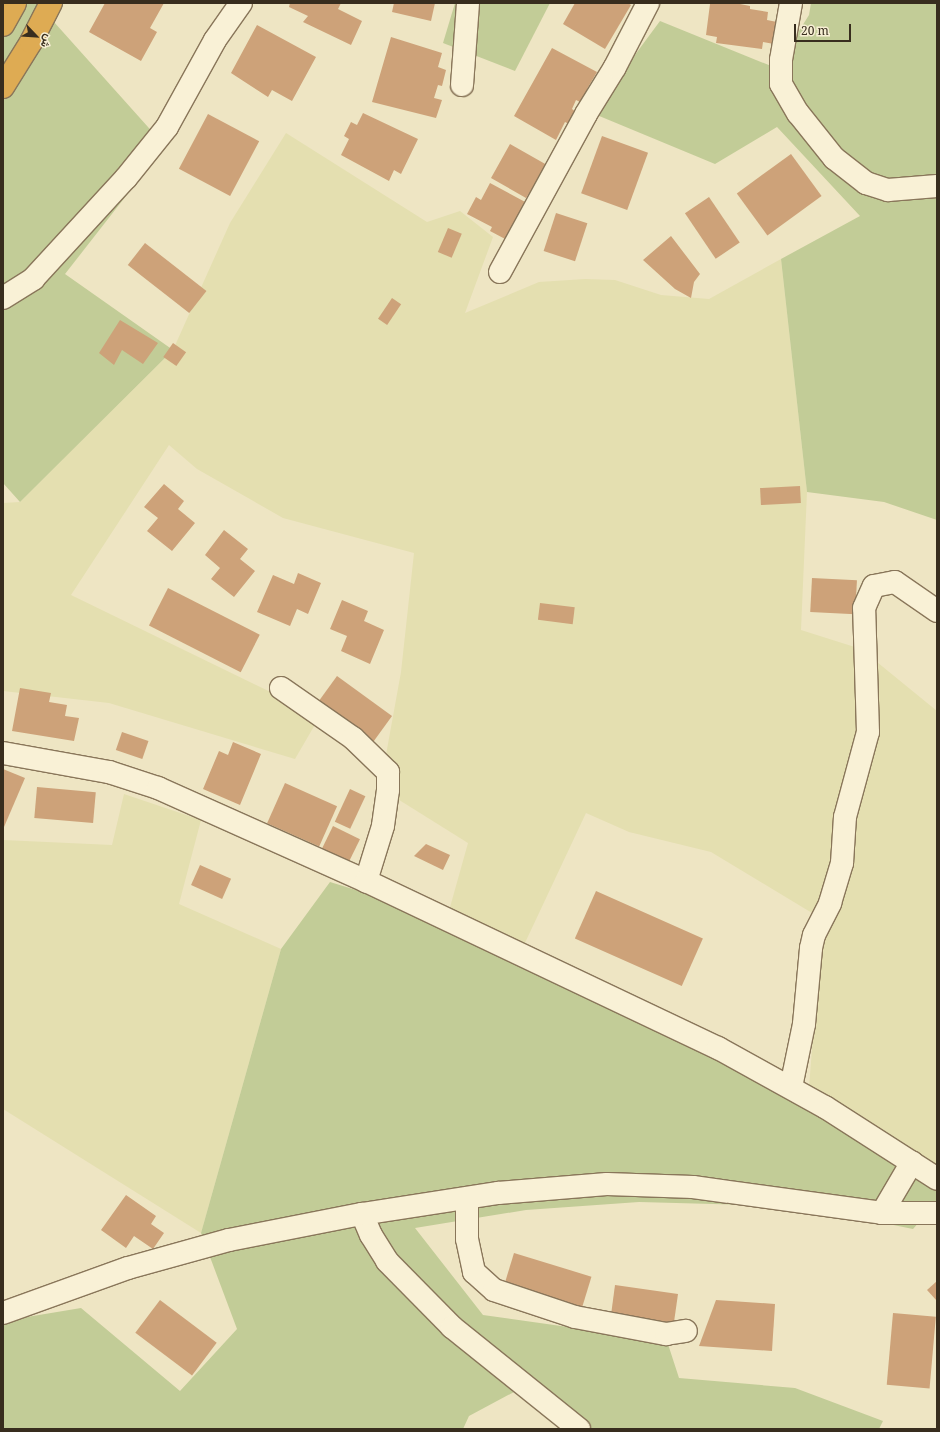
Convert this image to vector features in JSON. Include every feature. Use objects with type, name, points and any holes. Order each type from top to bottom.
[{"type":"highway","points":[[3,25],[15,3]]},
{"type":"highway","points":[[3,87],[31,42],[51,3]]},
{"type":"street","points":[[3,298],[33,279],[126,178],[167,126],[215,40],[241,3]]},
{"type":"street","points":[[462,85],[468,3]]},
{"type":"street","points":[[500,272],[586,114],[615,67],[648,3]]},
{"type":"street","points":[[791,3],[781,60],[781,84],[798,113],[834,158],[866,183],[888,190],[937,186]]},
{"type":"street","points":[[791,1087],[804,1024],[811,948],[814,935],[830,903],[842,863],[845,817],[868,732],[864,608],[874,586],[895,582],[937,611]]},
{"type":"street","points":[[281,688],[353,738],[388,772],[388,790],[383,826],[366,880]]},
{"type":"street","points":[[3,753],[108,772],[158,788],[366,880],[718,1048],[791,1087],[937,1179]]},
{"type":"street","points":[[882,1213],[912,1162]]},
{"type":"street","points":[[3,1313],[128,1268],[229,1240],[362,1214],[536,1189],[615,1184],[693,1187],[882,1213],[937,1213]]},
{"type":"street","points":[[467,1199],[467,1239],[474,1272],[494,1290],[575,1317],[666,1334],[686,1331]]},
{"type":"street","points":[[362,1214],[371,1236],[387,1261],[446,1322],[579,1429]]},
{"type":"shaded area","points":[[286,133],[427,222],[460,211],[493,237],[465,313],[539,282],[585,279],[615,280],[661,295],[709,299],[781,259],[807,492],[801,630],[861,649],[937,711],[937,1176],[808,1101],[822,919],[711,852],[629,832],[586,813],[516,962],[447,918],[468,843],[380,788],[401,672],[414,553],[283,518],[197,469],[169,445],[71,595],[320,716],[295,759],[109,703],[3,691],[3,503],[20,502],[173,350],[230,223]]},
{"type":"shaded area","points":[[124,794],[201,820],[179,904],[281,949],[201,1233],[3,1109],[3,840],[112,845]]},
{"type":"green space","points":[[3,3],[62,3],[54,22],[165,146],[65,274],[173,350],[20,502],[3,483]]},
{"type":"green space","points":[[455,3],[550,3],[515,71],[443,43]]},
{"type":"green space","points":[[811,3],[937,3],[937,520],[884,502],[807,492],[781,259],[860,216],[777,127],[715,164],[592,113],[660,21],[776,68],[809,15]]},
{"type":"green space","points":[[330,882],[447,918],[808,1101],[937,1176],[937,1202],[913,1229],[859,1218],[750,1205],[639,1202],[526,1210],[415,1228],[483,1315],[667,1341],[679,1378],[795,1388],[883,1421],[879,1429],[589,1429],[527,1385],[469,1416],[463,1429],[3,1429],[3,1321],[81,1308],[180,1391],[237,1329],[201,1233],[281,949]]},
{"type":"building","points":[[105,3],[164,3],[150,28],[157,32],[141,61],[89,32]]},
{"type":"building","points":[[290,3],[341,3],[338,9],[362,21],[351,45],[303,22],[308,16],[289,7]]},
{"type":"building","points":[[394,3],[435,3],[431,21],[392,12]]},
{"type":"building","points":[[575,3],[628,3],[631,5],[605,49],[563,24]]},
{"type":"building","points":[[735,3],[750,6],[750,9],[768,12],[767,20],[777,22],[774,44],[763,42],[762,49],[716,43],[717,37],[706,35],[710,4]]},
{"type":"building","points":[[257,25],[316,57],[292,101],[272,90],[268,97],[231,73]]},
{"type":"building","points":[[391,37],[442,53],[438,67],[446,70],[442,86],[438,85],[434,98],[442,100],[436,118],[372,102]]},
{"type":"building","points":[[552,48],[597,72],[587,89],[590,90],[586,99],[583,97],[580,102],[576,100],[572,109],[576,112],[569,124],[565,122],[556,140],[514,116]]},
{"type":"building","points":[[363,113],[418,139],[401,174],[394,170],[389,181],[341,155],[349,139],[344,136],[351,122],[357,125]]},
{"type":"building","points":[[208,114],[259,141],[230,196],[179,169]]},
{"type":"building","points":[[602,136],[648,153],[627,210],[581,193]]},
{"type":"building","points":[[510,144],[547,165],[540,183],[536,181],[535,184],[539,186],[536,191],[532,189],[526,198],[491,178]]},
{"type":"building","points":[[791,154],[822,196],[767,235],[737,193]]},
{"type":"building","points":[[490,183],[527,203],[507,240],[490,231],[492,227],[467,214],[476,197],[481,200]]},
{"type":"building","points":[[709,197],[740,243],[716,259],[685,213]]},
{"type":"building","points":[[556,213],[587,223],[575,261],[544,251]]},
{"type":"building","points":[[448,228],[462,234],[452,258],[438,252]]},
{"type":"building","points":[[671,236],[700,274],[694,282],[691,298],[675,289],[643,260]]},
{"type":"building","points":[[145,243],[206,291],[189,313],[128,265]]},
{"type":"building","points":[[392,298],[401,304],[387,325],[378,319]]},
{"type":"building","points":[[120,320],[158,343],[143,364],[122,350],[114,365],[99,353]]},
{"type":"building","points":[[173,343],[186,352],[176,366],[163,357]]},
{"type":"building","points":[[164,484],[184,501],[178,509],[195,523],[172,551],[147,531],[158,518],[144,507]]},
{"type":"building","points":[[800,486],[801,503],[761,505],[760,488]]},
{"type":"building","points":[[224,530],[248,549],[240,559],[255,571],[234,597],[211,579],[220,568],[205,555]]},
{"type":"building","points":[[298,573],[321,583],[308,614],[297,609],[290,626],[257,612],[273,575],[294,584]]},
{"type":"building","points":[[812,578],[857,580],[855,614],[810,612]]},
{"type":"building","points":[[168,588],[260,635],[241,672],[149,625]]},
{"type":"building","points":[[342,600],[368,611],[364,621],[384,630],[370,664],[341,651],[347,636],[330,629]]},
{"type":"building","points":[[540,603],[575,607],[573,624],[538,620]]},
{"type":"building","points":[[337,676],[392,716],[373,743],[318,703]]},
{"type":"building","points":[[20,688],[51,693],[49,702],[67,705],[65,716],[79,718],[74,741],[12,731]]},
{"type":"building","points":[[122,732],[148,741],[142,759],[116,750]]},
{"type":"building","points":[[233,742],[261,754],[240,805],[203,789],[219,751],[228,755]]},
{"type":"building","points":[[3,769],[25,778],[4,827],[3,826]]},
{"type":"building","points":[[285,783],[337,806],[319,846],[267,823]]},
{"type":"building","points":[[37,787],[96,792],[93,823],[34,818]]},
{"type":"building","points":[[350,789],[365,796],[350,829],[335,822]]},
{"type":"building","points":[[333,826],[360,839],[347,866],[320,853]]},
{"type":"building","points":[[426,844],[450,855],[443,870],[414,856]]},
{"type":"building","points":[[200,865],[231,879],[222,899],[191,885]]},
{"type":"building","points":[[596,891],[703,939],[682,986],[575,939]]},
{"type":"building","points":[[126,1195],[156,1216],[151,1224],[164,1233],[153,1249],[134,1236],[126,1248],[101,1230]]},
{"type":"building","points":[[514,1253],[591,1277],[581,1310],[504,1286]]},
{"type":"building","points":[[937,1281],[937,1301],[927,1290]]},
{"type":"building","points":[[615,1285],[678,1294],[673,1329],[611,1315]]},
{"type":"building","points":[[160,1300],[217,1343],[192,1375],[135,1333]]},
{"type":"building","points":[[716,1300],[775,1304],[772,1351],[699,1346]]},
{"type":"building","points":[[893,1313],[936,1317],[930,1388],[887,1385]]}]
